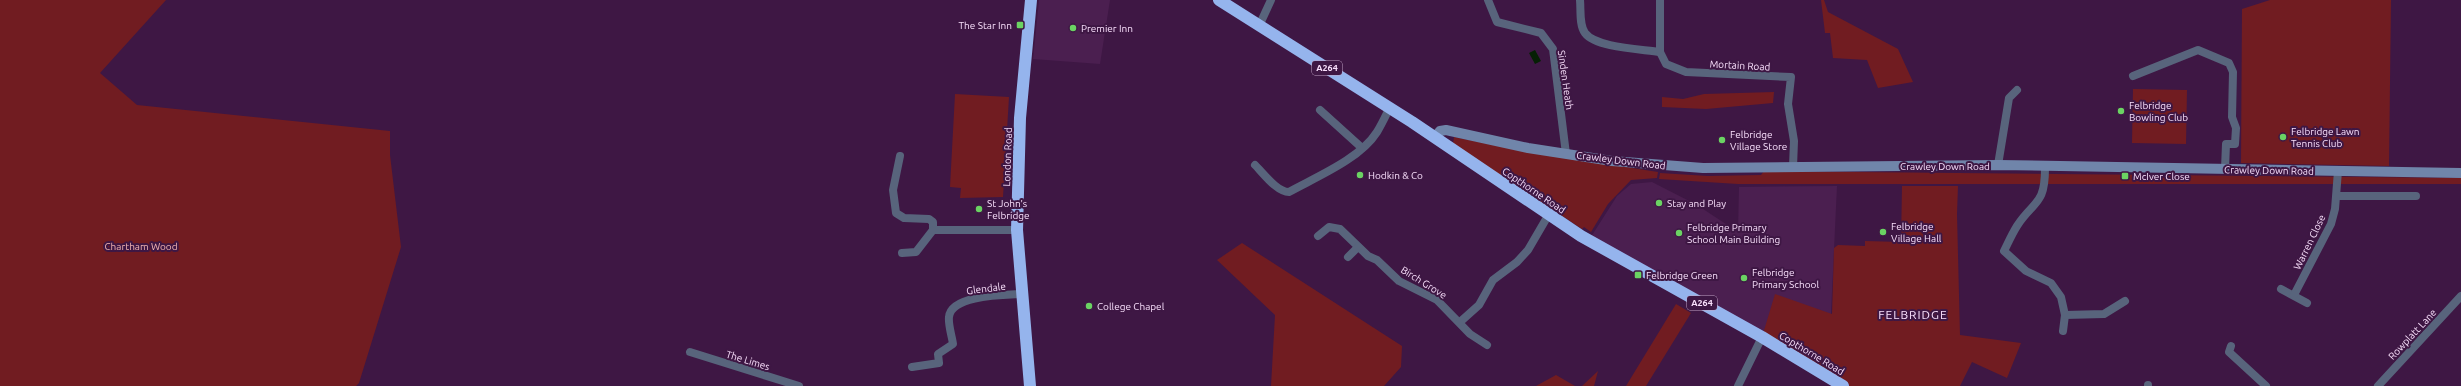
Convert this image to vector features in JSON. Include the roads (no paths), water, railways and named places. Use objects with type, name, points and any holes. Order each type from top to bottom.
[{"type":"highway","name":"London Road","points":[[1030,386],[1021,294],[1017,230],[1020,118],[1031,0]]},
{"type":"highway","name":"Copthorne Road","points":[[1227,2],[1259,26],[1390,107],[1581,236],[1762,337],[1843,386]]},
{"type":"street","points":[[1259,26],[1271,0]]},
{"type":"street","name":"Sinden Heath","points":[[1488,0],[1497,22],[1542,33],[1553,49],[1566,154]]},
{"type":"street","points":[[1580,0],[1581,19],[1584,32],[1591,39],[1607,44],[1660,52],[1660,0]]},
{"type":"street","points":[[2133,76],[2198,50],[2228,63],[2233,72],[2232,117],[2236,128],[2235,144],[2217,143]]},
{"type":"street","name":"Mortain Road","points":[[1660,52],[1666,64],[1686,72],[1791,77],[1788,104],[1794,141],[1793,167]]},
{"type":"street","points":[[1998,165],[2009,98],[2017,90]]},
{"type":"street","points":[[1255,165],[1284,192],[1289,192],[1331,171],[1362,148],[1377,133],[1390,107]]},
{"type":"street","points":[[1320,110],[1362,148]]},
{"type":"street","name":"Crawley Down Road","points":[[1435,137],[1440,131],[1446,130],[1566,154],[1634,163],[1696,168],[1998,165],[2045,168],[2461,173]]},
{"type":"street","points":[[2225,169],[2226,144]]},
{"type":"street","points":[[900,156],[893,190],[896,213],[904,218],[929,219],[933,222],[933,230],[916,252],[902,253]]},
{"type":"street","points":[[2045,168],[2043,193],[2033,209],[2017,226],[2004,252],[2026,271],[2051,283],[2061,297],[2065,315],[2063,331]]},
{"type":"street","name":"Warren Close","points":[[2294,295],[2330,224],[2337,196],[2338,171]]},
{"type":"street","points":[[2337,196],[2416,196]]},
{"type":"street","points":[[1460,322],[1479,305],[1493,280],[1517,262],[1528,250],[1549,214]]},
{"type":"street","name":"Birch Grove","points":[[1318,236],[1329,227],[1335,227],[1368,256],[1377,260],[1399,281],[1437,300],[1470,334],[1487,345]]},
{"type":"street","points":[[933,230],[1017,230]]},
{"type":"street","points":[[1348,257],[1358,247]]},
{"type":"street","points":[[2281,289],[2307,303]]},
{"type":"street","name":"Glendale","points":[[912,367],[938,363],[938,354],[953,344],[949,316],[952,308],[960,301],[1021,294]]},
{"type":"street","name":"Rowplatt Lane","points":[[2378,386],[2461,296]]},
{"type":"street","points":[[2065,315],[2104,314],[2125,302]]},
{"type":"street","points":[[1738,386],[1762,337]]},
{"type":"street","points":[[2231,346],[2229,352],[2266,386]]},
{"type":"street","name":"The Limes","points":[[690,352],[799,386]]},
{"type":"place","name":"The Star Inn","points":[[1020,25]]},
{"type":"place","name":"Premier Inn","points":[[1073,28]]},
{"type":"place","name":"Felbridge Bowling Club","points":[[2121,111]]},
{"type":"place","name":"Felbridge Lawn Tennis Club","points":[[2283,137]]},
{"type":"place","name":"Felbridge Village Store","points":[[1722,140]]},
{"type":"place","name":"Hodkin & Co","points":[[1360,175]]},
{"type":"place","name":"McIver Close","points":[[2125,176]]},
{"type":"place","name":"Stay and Play","points":[[1659,203]]},
{"type":"place","name":"St John's Felbridge","points":[[979,209]]},
{"type":"place","name":"Felbridge Village Hall","points":[[1883,232]]},
{"type":"place","name":"Felbridge Primary School Main Building","points":[[1679,233]]},
{"type":"place","name":"Felbridge Green","points":[[1638,275]]},
{"type":"place","name":"Felbridge Primary School","points":[[1744,278]]},
{"type":"place","name":"College Chapel","points":[[1089,306]]},
{"type":"district","name":"FELBRIDGE","points":[[1913,315]]},
{"type":"park label","name":"Chartham Wood","points":[[141,246]]}]
